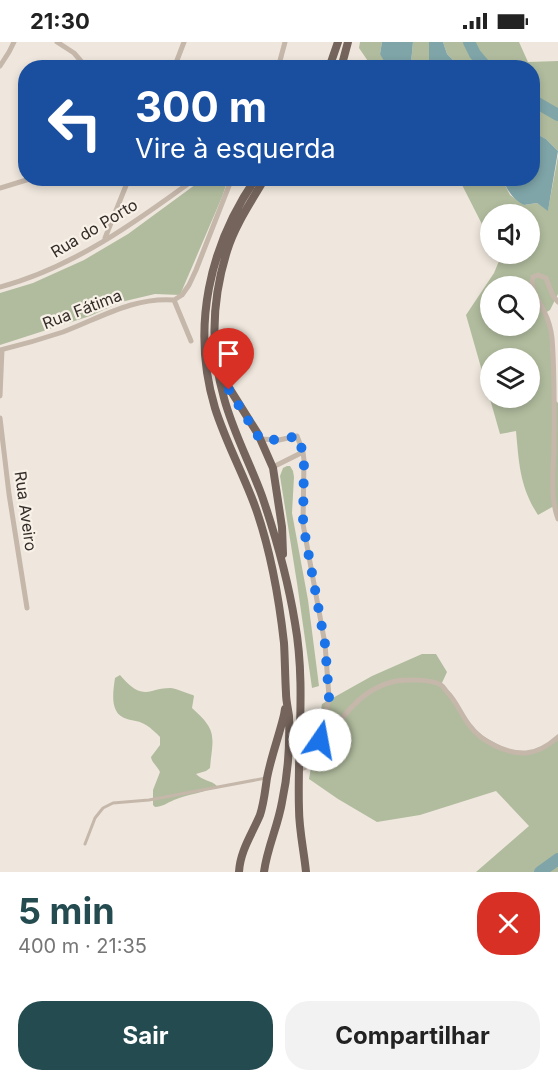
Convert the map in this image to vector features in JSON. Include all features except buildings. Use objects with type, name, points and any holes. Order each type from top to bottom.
[{"type":"main road","points":[[332,60],[338,42]]},
{"type":"main road","points":[[343,60],[348,42]]},
{"type":"main road","points":[[239,872],[249,836],[260,815],[267,777],[284,715],[286,668],[275,584],[266,543],[256,509],[215,408],[204,353],[206,309],[216,260],[226,231],[251,186]]},
{"type":"main road","points":[[260,186],[239,220],[227,249],[218,286],[213,331],[216,366],[224,399],[262,495],[284,570],[295,623],[301,662],[299,812],[304,872]]},
{"type":"main road","points":[[216,366],[260,439],[273,467],[282,526],[284,570]]},
{"type":"main road","points":[[266,872],[286,781],[289,712],[285,696]]},
{"type":"street","points":[[0,66],[14,42]]},
{"type":"street","points":[[57,42],[80,60]]},
{"type":"street","points":[[177,60],[184,42]]},
{"type":"street","points":[[280,60],[285,42]]},
{"type":"street","points":[[0,188],[18,183]]},
{"type":"street","points":[[105,239],[126,186]]},
{"type":"street","name":"Rua do Porto","points":[[0,287],[56,268],[75,258],[184,186]]},
{"type":"street","points":[[191,341],[174,300],[182,295],[189,285],[229,186]]},
{"type":"street","points":[[558,302],[553,296],[548,281],[543,276],[532,277],[534,291],[545,312],[552,336],[553,490],[558,519]]},
{"type":"street","name":"Rua Fátima","points":[[1,350],[60,333],[131,304],[148,300],[174,300]]},
{"type":"street","points":[[0,396],[1,350]]},
{"type":"street","name":"Rua Aveiro","points":[[0,417],[9,494],[27,608]]},
{"type":"street","points":[[260,439],[279,440],[297,436],[303,452],[303,524],[325,644],[329,697],[319,747],[319,759]]},
{"type":"street","points":[[273,467],[303,452]]},
{"type":"street","points":[[0,497],[9,494]]},
{"type":"street","points":[[299,770],[319,759],[328,740],[350,708],[366,694],[381,685],[405,679],[441,684],[453,697],[469,725],[483,738],[504,748],[525,753],[537,751],[558,738]]},
{"type":"lane","points":[[85,844],[95,818],[103,808],[113,803],[150,800],[267,777]]},
{"type":"green space","points":[[360,42],[382,42],[380,54],[401,60],[367,60],[359,48]]},
{"type":"green space","points":[[413,42],[429,42],[429,60],[411,60]]},
{"type":"green space","points":[[443,42],[519,42],[527,60],[453,60],[447,54]]},
{"type":"green space","points":[[558,61],[558,151],[540,136],[540,62]]},
{"type":"green space","points":[[558,156],[558,294],[550,310],[545,313],[549,323],[554,399],[558,403],[558,519],[554,506],[538,515],[532,505],[521,475],[516,431],[500,434],[493,408],[540,408],[540,348],[480,348],[480,364],[466,315],[480,294],[480,336],[540,336],[540,276],[492,276],[498,264],[540,264],[540,205],[548,210]]},
{"type":"green space","points":[[193,186],[226,186],[180,295],[155,294],[121,302],[90,316],[0,345],[0,293],[33,283],[84,260],[128,234]]},
{"type":"green space","points":[[463,186],[506,186],[510,195],[523,204],[480,204],[480,220]]},
{"type":"green space","points":[[290,466],[294,477],[292,513],[308,600],[319,686],[312,688],[280,476],[283,468]]},
{"type":"green space","points":[[422,654],[436,654],[447,672],[441,685],[475,732],[510,751],[537,751],[558,737],[558,872],[476,872],[529,826],[496,791],[420,815],[377,822],[309,779],[322,704],[372,676]]},
{"type":"green space","points":[[120,675],[130,686],[142,692],[171,688],[194,696],[192,708],[206,723],[212,735],[210,768],[196,774],[217,786],[160,806],[153,805],[153,790],[160,772],[151,757],[160,745],[160,737],[144,724],[127,719],[117,712],[113,690],[115,678]]},
{"type":"water","points":[[382,42],[413,42],[411,60],[383,60],[380,54]]},
{"type":"water","points":[[429,42],[443,42],[447,54],[453,60],[429,60]]},
{"type":"water","points":[[540,136],[558,151],[548,211],[540,204],[522,204],[516,200],[506,186],[540,186]]},
{"type":"waterway","points":[[469,42],[480,60]]},
{"type":"waterway","points":[[540,105],[558,115]]},
{"type":"waterway","points":[[540,872],[558,859]]},
{"type":"route","points":[[229,390],[260,439],[279,440],[297,436],[303,452],[303,524],[325,644],[329,697],[320,740]]}]
